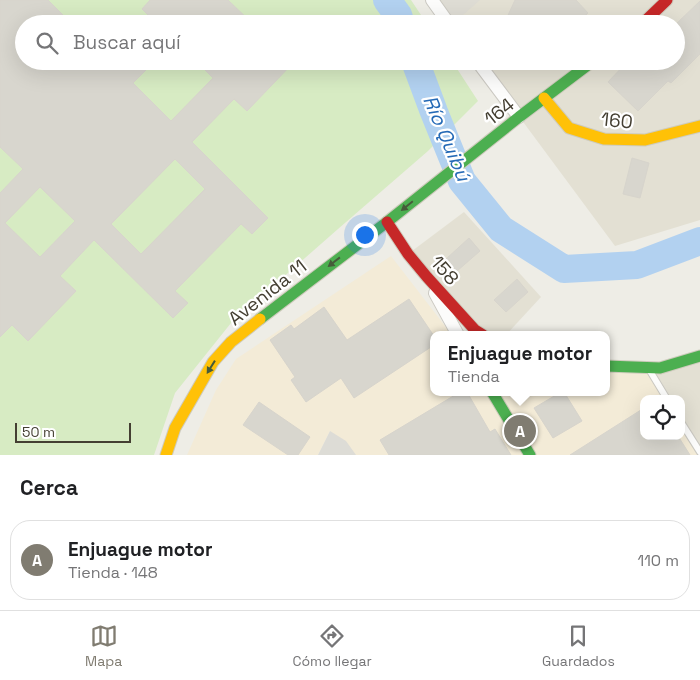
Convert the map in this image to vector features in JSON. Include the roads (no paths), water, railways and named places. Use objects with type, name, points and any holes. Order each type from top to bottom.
[{"type":"street","points":[[432,0],[443,15]]},
{"type":"street","points":[[651,15],[667,0]]},
{"type":"street","points":[[484,70],[519,117]]},
{"type":"street","name":"164","points":[[427,190],[581,70]]},
{"type":"street","name":"160","points":[[544,98],[569,128],[604,139],[645,140],[700,126]]},
{"type":"street","name":"Avenida 11","points":[[166,455],[175,428],[214,362],[231,342],[427,190]]},
{"type":"street","name":"158","points":[[387,222],[426,277],[477,331]]},
{"type":"street","points":[[426,277],[456,331]]},
{"type":"street","points":[[610,366],[660,368],[700,356]]},
{"type":"street","points":[[494,396],[530,455]]},
{"type":"lane","points":[[648,368],[665,395]]},
{"type":"lane","points":[[685,428],[700,452]]},
{"type":"waterway","name":"Río Quibú","points":[[387,0],[398,15]]},
{"type":"waterway","name":"Río Quibú","points":[[418,70],[462,181],[501,229],[564,269],[637,265],[700,241]]},
{"type":"place","name":"Enjuague motor","points":[[520,431]]}]
